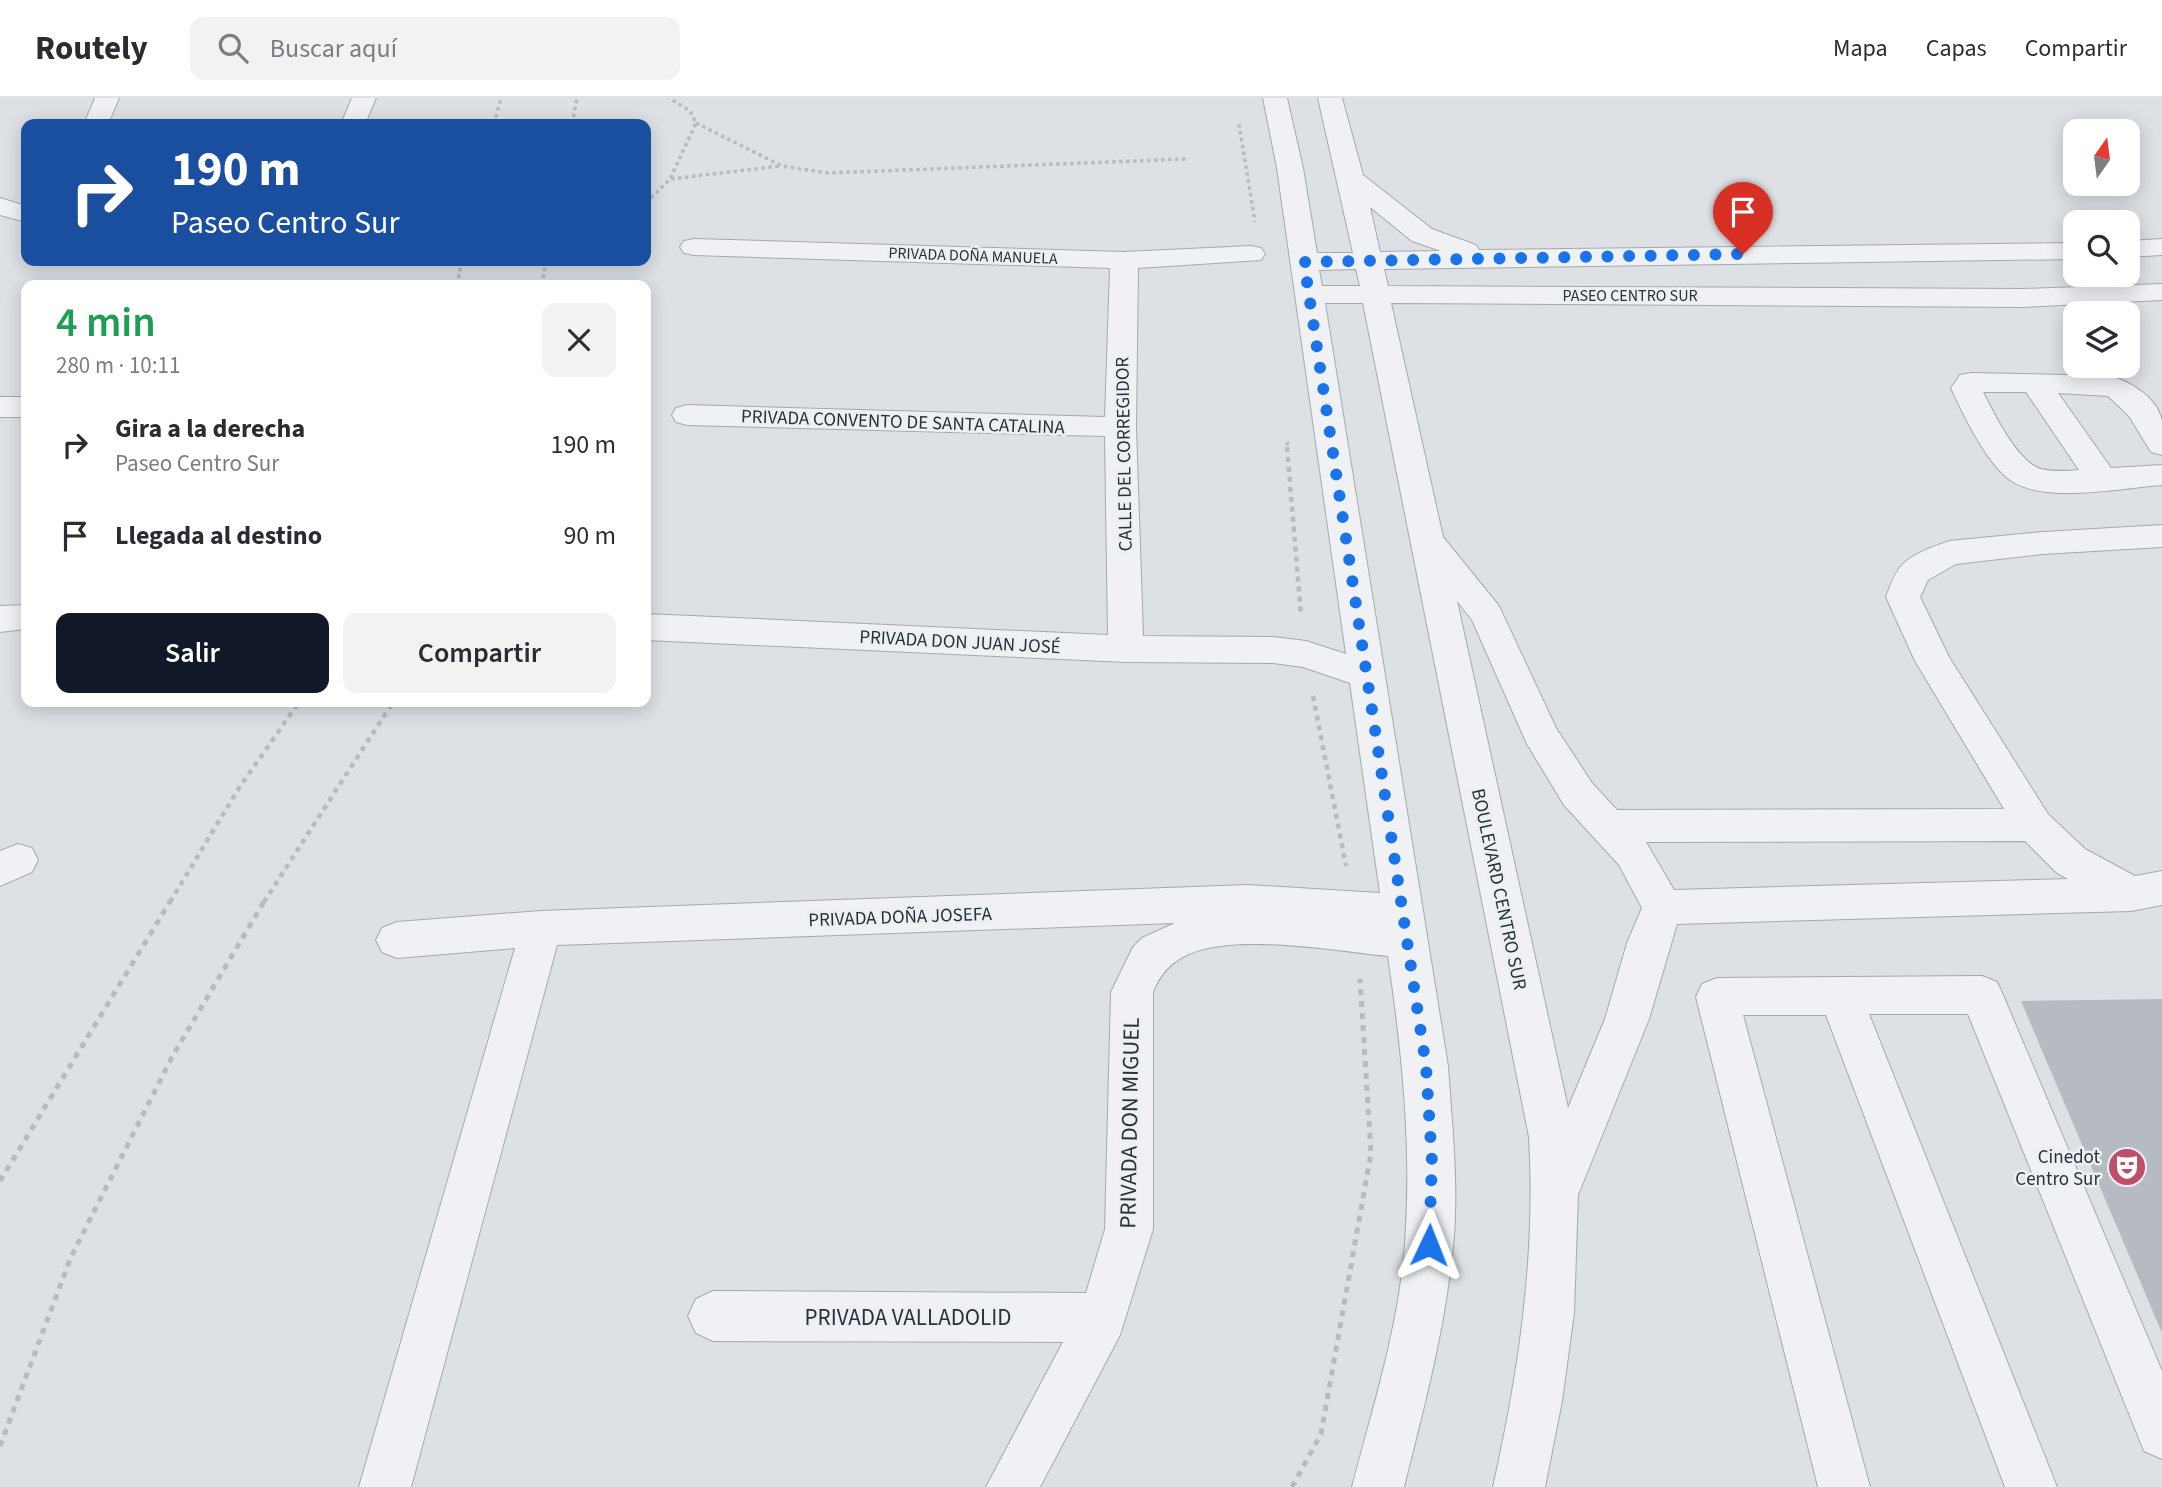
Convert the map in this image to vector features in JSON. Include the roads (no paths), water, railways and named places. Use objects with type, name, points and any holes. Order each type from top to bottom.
[{"type":"street","points":[[98,119],[107,98]]},
{"type":"street","points":[[355,119],[364,98]]},
{"type":"street","points":[[1275,98],[1290,168],[1426,1066],[1432,1162],[1429,1245],[1415,1344],[1378,1487]]},
{"type":"street","name":"BOULEVARD CENTRO SUR","points":[[1331,98],[1351,178],[1552,1137],[1557,1191],[1551,1285],[1539,1399],[1519,1487]]},
{"type":"street","points":[[1351,178],[1422,235],[1489,259]]},
{"type":"street","name":"PRIVADA DOÑA MANUELA","points":[[694,247],[1124,260],[1254,244]]},
{"type":"street","points":[[2140,248],[2162,247]]},
{"type":"street","name":"PASEO CENTRO SUR","points":[[1372,278],[1426,260],[2063,251]]},
{"type":"street","name":"CALLE DEL CORREGIDOR","points":[[1124,260],[1120,427],[1126,649]]},
{"type":"street","points":[[1426,260],[1428,276],[1443,294]]},
{"type":"street","name":"PASEO CENTRO SUR","points":[[1306,278],[1372,278],[1443,294],[1595,295],[1639,307],[1829,307],[1851,296],[2023,298],[2162,292]]},
{"type":"street","points":[[2162,445],[2132,396],[2123,389],[2109,385],[1971,382],[1966,388],[2013,465],[2028,477],[2049,481],[2162,475]]},
{"type":"street","points":[[2035,383],[2101,478]]},
{"type":"street","points":[[0,407],[21,407]]},
{"type":"street","name":"PRIVADA CONVENTO DE SANTA CATALINA","points":[[687,415],[1120,427]]},
{"type":"street","points":[[2147,891],[2071,861],[2034,825],[1933,661],[1903,597],[1914,573],[1950,553],[2043,543],[2162,536]]},
{"type":"street","points":[[1427,539],[1487,614],[1540,734],[1578,794],[1633,854],[1663,907]]},
{"type":"street","points":[[0,619],[21,617]]},
{"type":"street","name":"PRIVADA DON JUAN JOSÉ","points":[[1294,648],[1358,621]]},
{"type":"street","name":"PRIVADA DON JUAN JOSÉ","points":[[651,626],[1126,649],[1294,648],[1367,675]]},
{"type":"street","points":[[1606,826],[2034,825]]},
{"type":"street","points":[[1663,907],[2147,891]]},
{"type":"street","name":"PRIVADA DOÑA JOSEFA","points":[[397,940],[541,928],[1248,902],[1356,923]]},
{"type":"street","points":[[1557,1191],[1627,1019],[1648,943],[1663,907]]},
{"type":"street","name":"PRIVADA DOÑA JOSEFA","points":[[1156,951],[1194,933],[1220,929],[1356,923],[1404,926]]},
{"type":"street","points":[[385,1487],[541,928]]},
{"type":"street","name":"PRIVADA DON MIGUEL","points":[[1012,1487],[1102,1318],[1129,1229],[1132,992],[1140,969],[1156,951]]},
{"type":"street","points":[[1844,1487],[1717,997],[1982,995],[2162,1433]]},
{"type":"street","points":[[1840,996],[2031,1487]]},
{"type":"street","name":"PRIVADA VALLADOLID","points":[[713,1316],[1102,1318]]},
{"type":"place","name":"Cinedot Centro Sur","points":[[2127,1167]]}]
